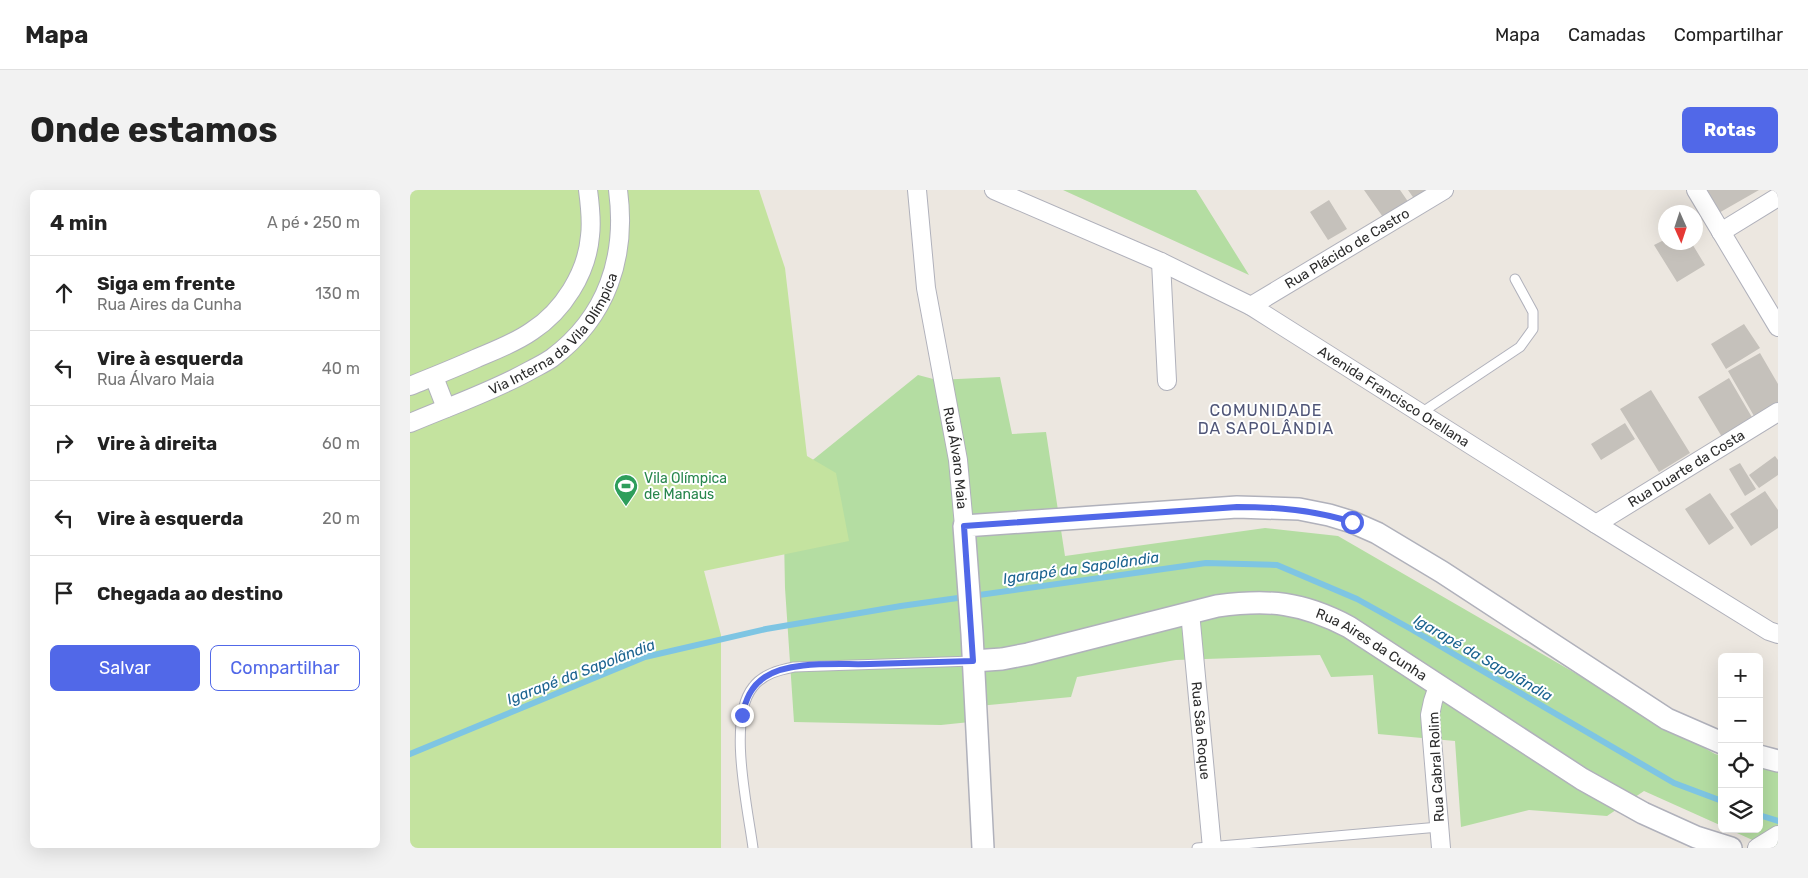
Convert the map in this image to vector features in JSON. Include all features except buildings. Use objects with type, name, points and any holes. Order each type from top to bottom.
[{"type":"street","name":"Via Interna da Vila Olímpica","points":[[410,386],[503,347],[533,331],[558,309],[576,281],[590,237],[588,190]]},
{"type":"street","name":"Via Interna da Vila Olímpica","points":[[410,423],[510,381],[551,358],[582,330],[600,305],[613,274],[620,245],[618,190]]},
{"type":"street","name":"Rua Álvaro Maia","points":[[917,190],[926,288],[958,460],[972,634],[983,848]]},
{"type":"street","name":"Avenida Francisco Orellana","points":[[994,190],[1161,262],[1251,306],[1596,524],[1775,630]]},
{"type":"street","name":"Rua Plácido de Castro","points":[[1251,306],[1444,190]]},
{"type":"street","points":[[1696,190],[1778,327]]},
{"type":"street","points":[[1721,232],[1778,197]]},
{"type":"street","points":[[1161,262],[1167,381]]},
{"type":"street","points":[[434,377],[446,408]]},
{"type":"street","name":"Rua Duarte da Costa","points":[[1596,524],[1778,412]]},
{"type":"street","points":[[964,526],[1237,507],[1299,509],[1329,515],[1352,522],[1378,534],[1442,572],[1667,719],[1718,741]]},
{"type":"street","name":"Rua Aires da Cunha","points":[[973,661],[1002,659],[1028,654],[1190,612],[1248,602],[1278,603],[1302,608],[1328,616],[1349,627],[1582,778],[1636,808],[1696,837],[1731,848]]},
{"type":"street","name":"Rua São Roque","points":[[1190,612],[1207,847]]},
{"type":"street","name":"Rua Cabral Rolim","points":[[1438,686],[1430,715],[1441,848]]},
{"type":"street","points":[[1763,757],[1778,761]]},
{"type":"street","points":[[1757,848],[1777,836]]},
{"type":"lane","points":[[1421,414],[1520,348],[1533,329],[1533,312],[1515,279]]},
{"type":"lane","points":[[754,848],[741,757],[742,715],[746,700],[754,686],[764,677],[778,670],[794,667],[973,661]]},
{"type":"lane","points":[[1207,847],[1439,827]]},
{"type":"green space","name":"Vila Olímpica de Manaus","points":[[410,190],[759,190],[785,268],[807,456],[836,473],[849,541],[704,571],[721,635],[721,848],[410,848]]},
{"type":"green space","points":[[1063,190],[1196,190],[1249,275]]},
{"type":"green space","points":[[918,375],[937,380],[1000,377],[1012,434],[1046,432],[1065,556],[1265,528],[1338,536],[1718,755],[1718,824],[1644,791],[1607,816],[1529,810],[1461,827],[1455,741],[1378,734],[1373,675],[1331,677],[1320,655],[1176,660],[1077,677],[1071,697],[968,707],[970,722],[941,725],[794,722],[785,588],[783,484]]},
{"type":"green space","points":[[1763,768],[1778,772],[1778,848],[1757,842],[1737,833],[1763,833]]},
{"type":"waterway","name":"Igarapé da Sapolândia","points":[[410,754],[645,657],[766,629],[901,606],[1206,563],[1277,565],[1357,599],[1674,783],[1718,800]]},
{"type":"waterway","name":"Igarapé da Sapolândia","points":[[1763,816],[1778,821]]},
{"type":"place","name":"Vila Olímpica de Manaus","points":[[626,507]]},
{"type":"district","name":"COMUNIDADE DA SAPOLÂNDIA","points":[[1266,419]]},
{"type":"route","points":[[742,715],[746,700],[754,686],[764,677],[778,670],[812,666],[973,661],[964,526],[1237,507],[1299,509],[1352,522]]}]
